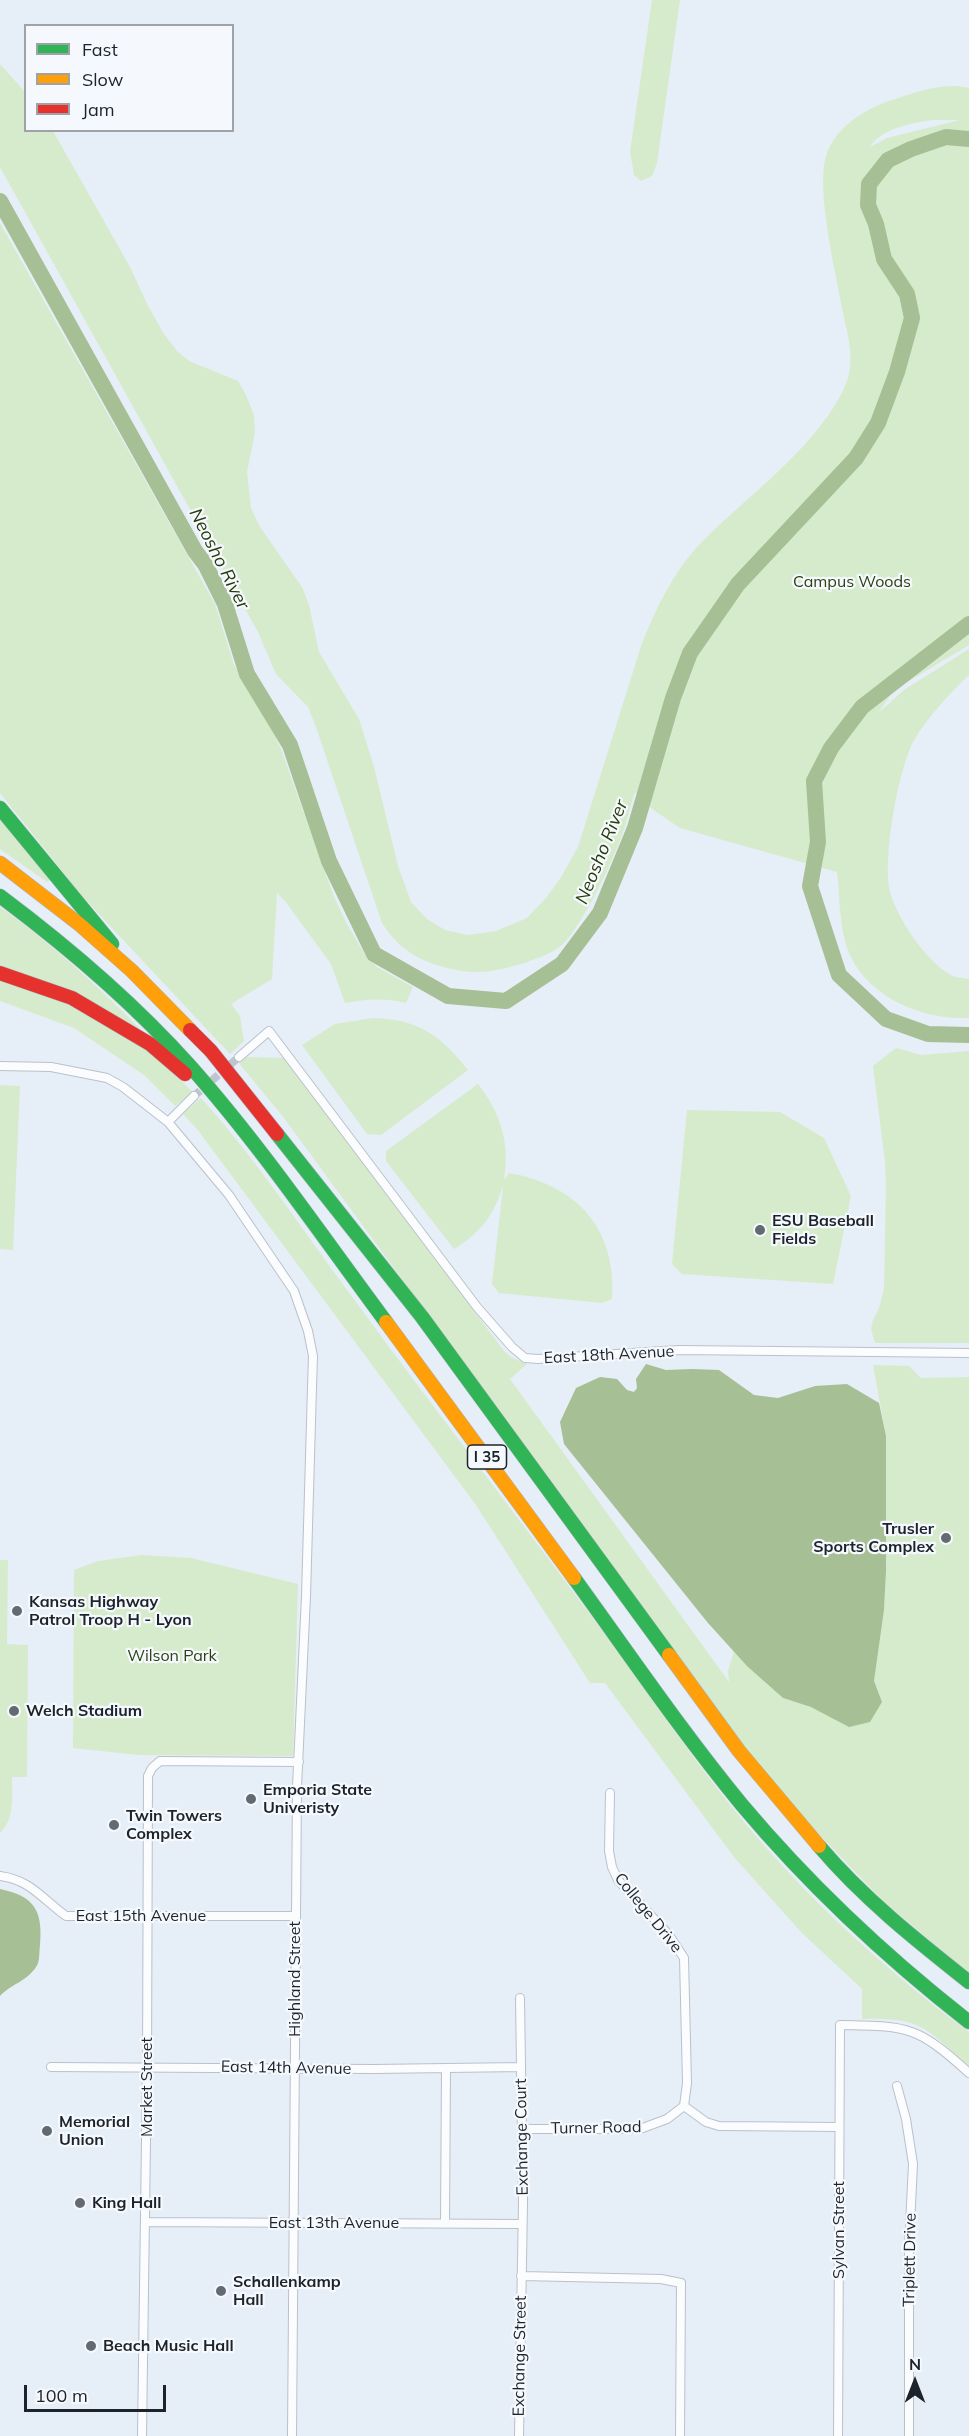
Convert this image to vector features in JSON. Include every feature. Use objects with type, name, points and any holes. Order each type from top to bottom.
[{"type":"highway","points":[[0,808],[91,917],[132,971]]},
{"type":"highway","name":"I 35","points":[[0,862],[79,924],[132,971],[212,1051],[422,1317],[739,1751],[844,1875],[904,1932],[969,1982]]},
{"type":"highway","name":"I 35","points":[[0,896],[73,954],[134,1008],[180,1056],[247,1135],[526,1509],[688,1734],[748,1812],[851,1922],[893,1961],[969,2022]]},
{"type":"highway","points":[[0,973],[72,998],[150,1044],[226,1110]]},
{"type":"street","name":"East 18th Avenue","points":[[239,1057],[269,1031],[477,1307],[512,1347],[525,1358],[568,1358],[679,1350],[969,1353]]},
{"type":"street","name":"Highland Street","points":[[0,1066],[51,1066],[106,1078],[123,1087],[168,1122],[229,1195],[294,1291],[308,1331],[313,1356],[296,1916],[292,2436]]},
{"type":"street","points":[[168,1122],[194,1096]]},
{"type":"street","name":"Market Street","points":[[142,2436],[146,2222],[148,1776],[152,1768],[160,1761],[299,1762]]},
{"type":"street","name":"College Drive","points":[[610,1793],[609,1851],[612,1867],[618,1880],[669,1935],[684,1958],[687,2083],[684,2106]]},
{"type":"street","name":"East 15th Avenue","points":[[0,1876],[20,1880],[34,1888],[47,1902],[66,1916],[296,1916]]},
{"type":"street","name":"Exchange Court","points":[[520,1998],[521,2276]]},
{"type":"street","name":"Sylvan Street","points":[[838,2436],[840,2025],[893,2025],[911,2030],[924,2036],[969,2073]]},
{"type":"street","name":"East 14th Avenue","points":[[51,2067],[446,2069],[521,2067]]},
{"type":"street","points":[[445,2224],[446,2069]]},
{"type":"street","name":"Triplett Drive","points":[[897,2086],[906,2119],[913,2164],[909,2245],[909,2436]]},
{"type":"street","points":[[684,2106],[706,2122],[719,2126],[839,2127]]},
{"type":"street","name":"Turner Road","points":[[522,2129],[640,2129],[667,2119],[684,2106]]},
{"type":"street","name":"East 13th Avenue","points":[[146,2222],[522,2224]]},
{"type":"street","points":[[521,2276],[661,2279],[681,2283],[680,2436]]},
{"type":"street","name":"Exchange Street","points":[[519,2436],[521,2276]]},
{"type":"green space","points":[[652,0],[680,0],[657,163],[652,176],[641,181],[634,175],[630,152]]},
{"type":"green space","name":"Campus Woods","points":[[0,64],[24,91],[24,132],[54,132],[130,267],[164,334],[177,351],[189,361],[238,381],[246,395],[254,415],[255,432],[247,472],[251,508],[260,527],[302,587],[309,605],[319,652],[359,719],[374,767],[398,866],[411,902],[427,919],[445,930],[468,935],[496,931],[527,918],[560,879],[578,847],[642,643],[672,581],[696,548],[806,444],[843,392],[849,372],[850,347],[825,214],[823,175],[828,149],[834,139],[850,123],[869,110],[889,101],[939,87],[969,88],[969,645],[894,690],[878,713],[904,690],[969,649],[969,675],[925,724],[907,756],[893,818],[888,881],[900,917],[924,951],[942,969],[953,976],[969,979],[969,1018],[930,1014],[911,1008],[877,989],[863,976],[852,960],[843,933],[837,872],[680,828],[652,809],[635,792],[622,836],[608,869],[580,922],[562,945],[521,964],[481,972],[445,967],[414,955],[397,942],[382,923],[308,707],[276,674],[258,632],[0,167]],"holes":[[[933,120],[960,120],[887,138],[870,147],[882,135],[898,128]]]},
{"type":"green space","points":[[0,223],[215,604],[234,665],[269,723],[281,749],[334,897],[347,924],[365,955],[377,967],[413,987],[406,1003],[376,1000],[345,1003],[331,964],[277,893],[272,979],[231,1004],[240,1016],[244,1041],[230,1054],[82,896],[0,793]]},
{"type":"green space","points":[[0,813],[52,879],[47,882],[0,849]]},
{"type":"green space","points":[[0,907],[74,966],[142,1031],[0,967]]},
{"type":"green space","points":[[0,978],[64,1002],[106,1023],[152,1055],[193,1092],[175,1106],[144,1075],[74,1028],[0,1001]]},
{"type":"green space","points":[[373,1018],[403,1022],[428,1032],[448,1048],[468,1070],[381,1135],[367,1134],[302,1045],[335,1024]]},
{"type":"green space","points":[[896,1048],[921,1055],[969,1051],[969,1343],[875,1343],[871,1329],[884,1289],[886,1183],[873,1066]]},
{"type":"green space","points":[[244,1057],[284,1058],[504,1351],[527,1364],[510,1379],[729,1682],[728,1671],[734,1651],[783,1698],[811,1707],[882,1702],[874,1681],[884,1610],[886,1571],[886,1436],[873,1365],[909,1366],[921,1378],[969,1377],[969,1974],[881,1899],[761,1769],[284,1118],[238,1062]]},
{"type":"green space","points":[[478,1084],[493,1106],[502,1129],[506,1154],[504,1180],[509,1173],[533,1179],[573,1200],[588,1214],[600,1232],[608,1251],[612,1274],[612,1299],[602,1303],[499,1293],[492,1284],[503,1187],[484,1224],[454,1249],[386,1161],[386,1151]]},
{"type":"green space","points":[[0,1085],[20,1086],[13,1250],[0,1249]]},
{"type":"green space","points":[[201,1098],[262,1172],[731,1806],[757,1838],[843,1927],[904,1981],[969,2032],[969,2068],[923,2028],[898,2020],[862,2019],[862,1989],[801,1932],[734,1857],[605,1683],[590,1683],[476,1505],[197,1129],[183,1114]]},
{"type":"green space","name":"ESU Baseball Fields","points":[[687,1110],[780,1112],[824,1138],[851,1196],[833,1284],[682,1274],[672,1264]]},
{"type":"green space","name":"Wilson Park","points":[[142,1555],[191,1558],[298,1584],[293,1756],[139,1755],[73,1748],[74,1570],[98,1561]]},
{"type":"green space","name":"Welch Stadium","points":[[0,1560],[8,1560],[7,1644],[28,1645],[27,1777],[12,1777],[10,1814],[0,1833]]},
{"type":"shaded area","points":[[646,1364],[666,1370],[719,1370],[754,1395],[778,1398],[815,1386],[847,1384],[879,1403],[886,1436],[886,1571],[884,1610],[874,1681],[882,1702],[870,1722],[849,1727],[811,1707],[783,1698],[747,1666],[708,1623],[564,1444],[560,1422],[576,1388],[600,1377],[617,1379],[627,1390],[634,1392],[637,1388],[636,1379]]},
{"type":"shaded area","points":[[0,1889],[21,1896],[34,1906],[38,1914],[41,1933],[39,1960],[36,1967],[28,1976],[0,1996]]},
{"type":"waterway","name":"Neosho River","points":[[0,201],[195,551],[205,564],[225,604],[247,674],[290,745],[329,861],[374,954],[448,996],[506,1001],[562,964],[600,913],[635,828],[673,698],[690,653],[738,584],[856,458],[878,423],[897,372],[912,318],[907,294],[884,259],[876,224],[868,205],[869,184],[888,160],[911,149],[946,137],[969,139]]},
{"type":"waterway","name":"Neosho River","points":[[969,624],[862,707],[831,748],[814,781],[818,842],[810,886],[839,975],[886,1019],[928,1034],[969,1035]]},
{"type":"tunnel","points":[[194,1096],[239,1057]]},
{"type":"traffic: fast","points":[[0,808],[112,944]]},
{"type":"traffic: fast","points":[[0,896],[99,976],[190,1066],[266,1159],[386,1322]]},
{"type":"traffic: fast","points":[[277,1134],[422,1317],[669,1655]]},
{"type":"traffic: fast","points":[[574,1578],[698,1749],[768,1835],[794,1864],[879,1946],[969,2022]]},
{"type":"traffic: fast","points":[[819,1846],[872,1901],[969,1982]]},
{"type":"traffic: slow","points":[[0,863],[79,924],[132,971],[190,1030]]},
{"type":"traffic: slow","points":[[386,1322],[574,1578]]},
{"type":"traffic: slow","points":[[669,1655],[739,1751],[819,1846]]},
{"type":"traffic: jam","points":[[0,973],[72,998],[150,1044],[185,1074]]},
{"type":"traffic: jam","points":[[190,1030],[211,1051],[277,1134]]},
{"type":"place","name":"ESU Baseball Fields","points":[[760,1230]]},
{"type":"place","name":"Trusler Sports Complex","points":[[946,1538]]},
{"type":"place","name":"Kansas Highway Patrol Troop H - Lyon","points":[[17,1611]]},
{"type":"place","name":"Welch Stadium","points":[[14,1711]]},
{"type":"place","name":"Emporia State Univeristy","points":[[251,1799]]},
{"type":"place","name":"Twin Towers Complex","points":[[114,1825]]},
{"type":"place","name":"Memorial Union","points":[[47,2131]]},
{"type":"place","name":"King Hall","points":[[80,2203]]},
{"type":"place","name":"Schallenkamp Hall","points":[[221,2291]]},
{"type":"place","name":"Beach Music Hall","points":[[91,2346]]}]
